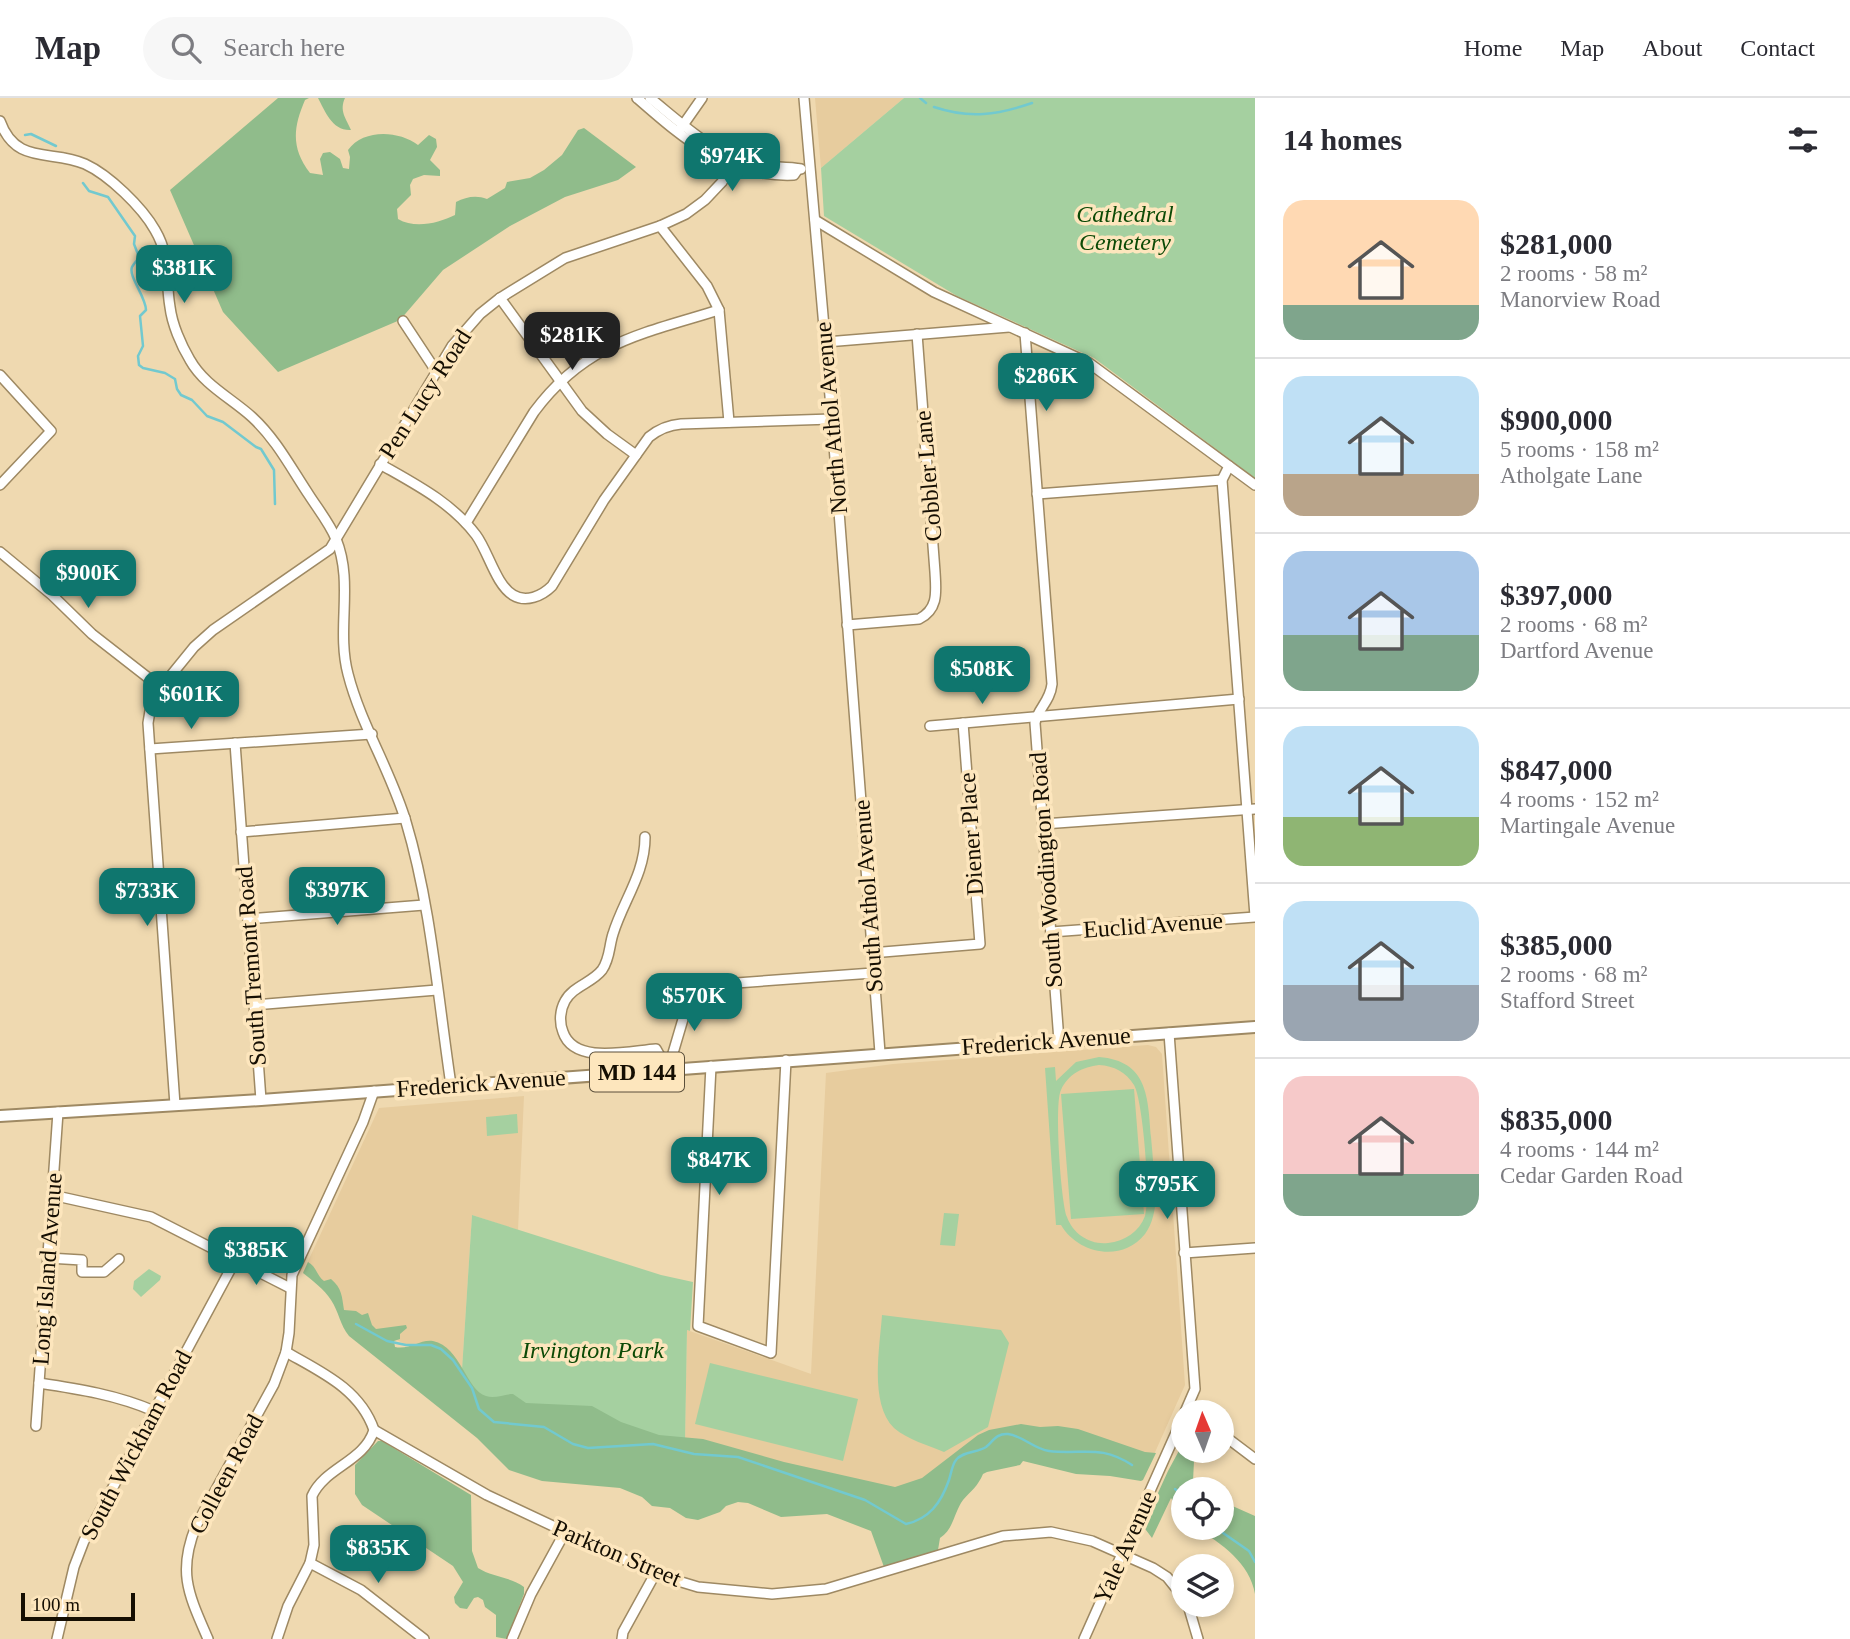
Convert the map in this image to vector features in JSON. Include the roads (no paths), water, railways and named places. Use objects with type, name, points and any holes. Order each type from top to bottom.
[{"type":"main road","name":"Frederick Avenue","points":[[0,1116],[261,1100],[1255,1027]]},
{"type":"street","points":[[637,98],[733,162],[810,169]]},
{"type":"street","points":[[650,98],[681,128]]},
{"type":"street","points":[[681,128],[702,98]]},
{"type":"street","name":"North Athol Avenue","points":[[804,98],[856,739]]},
{"type":"street","points":[[0,121],[8,136],[24,150],[34,155],[76,161],[100,173],[147,218],[167,258],[172,317],[190,361],[205,380],[264,429],[335,537],[345,585],[346,665],[352,688],[405,818],[418,862],[451,1086]]},
{"type":"street","name":"Pen Lucy Road","points":[[160,687],[194,648],[214,630],[326,552],[436,371],[465,329],[500,298],[573,254],[660,226],[686,214],[705,200],[726,176],[733,162]]},
{"type":"street","points":[[815,220],[934,292],[1089,363],[1255,485]]},
{"type":"street","points":[[660,226],[707,286],[719,310],[729,422]]},
{"type":"street","points":[[500,298],[592,421],[636,455]]},
{"type":"street","points":[[466,523],[534,412],[576,366],[614,344],[719,310]]},
{"type":"street","points":[[403,321],[436,371]]},
{"type":"street","points":[[825,342],[1011,327]]},
{"type":"street","name":"South Woodington Road","points":[[1025,333],[1052,684],[1048,701],[1037,716],[1059,1041]]},
{"type":"street","name":"Cobbler Lane","points":[[847,625],[912,620],[927,615],[937,594],[917,334]]},
{"type":"street","points":[[0,375],[51,431],[0,485]]},
{"type":"street","points":[[380,464],[440,499],[466,523],[485,548],[501,581],[511,594],[523,598],[537,597],[552,586],[604,500],[649,437],[665,426],[832,419]]},
{"type":"street","points":[[1229,466],[1222,480],[1239,699],[1251,809],[1255,917]]},
{"type":"street","points":[[1037,494],[1222,480]]},
{"type":"street","points":[[0,552],[52,595],[92,634],[160,687],[149,712],[150,749],[175,1105]]},
{"type":"street","points":[[930,726],[1239,699]]},
{"type":"street","name":"Diener Place","points":[[872,953],[980,944],[963,723]]},
{"type":"street","points":[[150,749],[372,734]]},
{"type":"street","name":"South Athol Avenue","points":[[856,739],[880,1053]]},
{"type":"street","name":"South Tremont Road","points":[[235,743],[261,1100]]},
{"type":"street","points":[[1043,824],[1251,809]]},
{"type":"street","points":[[241,832],[405,818]]},
{"type":"street","points":[[645,837],[643,860],[612,935],[607,960],[592,979],[570,993],[562,1007],[560,1022],[565,1038],[578,1050],[596,1053],[656,1049],[668,1069]]},
{"type":"street","points":[[248,919],[424,905]]},
{"type":"street","name":"Euclid Avenue","points":[[1051,932],[1255,917]]},
{"type":"street","points":[[668,1069],[695,986],[873,973]]},
{"type":"street","points":[[254,1006],[437,990]]},
{"type":"street","points":[[1169,1033],[1195,1389],[1190,1400]]},
{"type":"street","points":[[711,1066],[698,1326],[771,1353],[786,1060]]},
{"type":"street","name":"Colleen Road","points":[[208,1639],[187,1583],[185,1560],[188,1546],[196,1526],[274,1384],[286,1352],[290,1288],[296,1263],[363,1122],[374,1091]]},
{"type":"street","name":"Long Island Avenue","points":[[36,1426],[58,1112]]},
{"type":"street","points":[[52,1195],[151,1217],[290,1288]]},
{"type":"street","points":[[1184,1253],[1255,1248]]},
{"type":"street","points":[[48,1258],[82,1260],[82,1272],[104,1272],[120,1259]]},
{"type":"street","name":"South Wickham Road","points":[[57,1639],[78,1553],[236,1259]]},
{"type":"street","points":[[277,1639],[288,1606],[310,1563],[314,1545],[314,1490],[367,1446],[374,1430],[370,1417],[351,1393],[328,1376],[286,1352]]},
{"type":"street","points":[[39,1383],[126,1399],[154,1412]]},
{"type":"street","name":"Parkton Street","points":[[374,1430],[460,1481],[565,1532],[655,1574],[698,1587],[772,1594],[826,1589],[853,1583],[990,1539],[1018,1533],[1051,1532],[1070,1535],[1122,1553],[1167,1577],[1171,1582]]},
{"type":"street","points":[[1234,1443],[1255,1459]]},
{"type":"street","name":"Yale Avenue","points":[[1083,1639],[1171,1444]]},
{"type":"street","points":[[513,1639],[531,1594],[565,1532]]},
{"type":"street","points":[[310,1563],[360,1590],[424,1639]]},
{"type":"street","points":[[622,1639],[623,1632],[655,1574]]},
{"type":"street","points":[[1192,1617],[1198,1639]]},
{"type":"waterway","points":[[920,98],[926,103]]},
{"type":"waterway","points":[[934,107],[960,113],[983,114],[1032,103]]},
{"type":"waterway","points":[[25,135],[31,134],[56,146]]},
{"type":"waterway","points":[[83,183],[89,191],[108,197],[135,236],[134,244],[139,257],[131,271],[146,310],[140,316],[143,346],[138,356],[139,365],[175,379],[181,395],[192,400],[207,416],[223,422],[261,449],[274,470],[275,504]]},
{"type":"waterway","points":[[356,1324],[387,1341],[406,1345],[431,1345],[441,1349],[453,1360],[472,1388],[479,1409],[494,1422],[544,1427],[573,1444],[588,1448],[653,1444],[694,1454],[738,1457],[865,1500],[906,1524],[928,1514],[938,1503],[959,1457],[986,1447],[1001,1435],[1013,1435],[1049,1451],[1101,1452],[1132,1465]]},
{"type":"waterway","points":[[1233,1540],[1249,1551],[1255,1562]]},
{"type":"park label","name":"Cathedral Cemetery","points":[[1125,228]]},
{"type":"park label","name":"Irvington Park","points":[[593,1350]]}]
